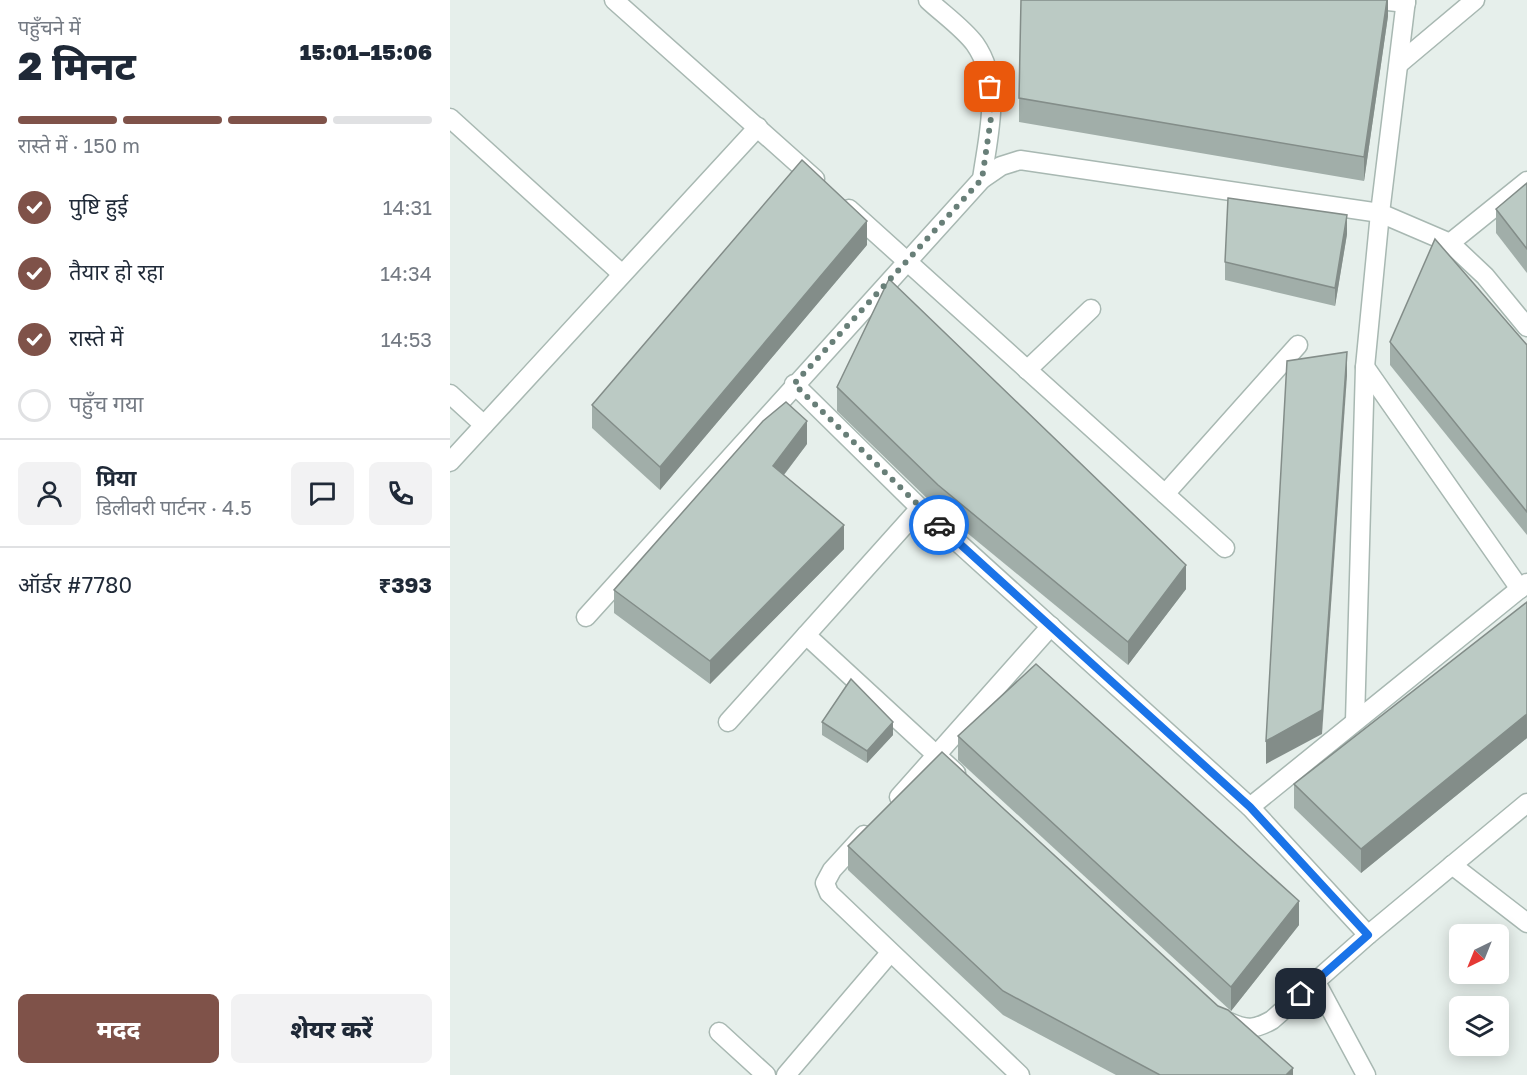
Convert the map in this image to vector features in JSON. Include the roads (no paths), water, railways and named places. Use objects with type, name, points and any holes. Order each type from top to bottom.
[{"type":"street","points":[[614,0],[1225,548]]},
{"type":"street","points":[[928,0],[974,43],[987,65],[992,111],[982,179]]},
{"type":"street","points":[[1355,721],[1365,367],[1380,213],[1406,2],[1379,0]]},
{"type":"street","points":[[1400,63],[1475,0]]},
{"type":"street","points":[[450,118],[622,274]]},
{"type":"street","points":[[450,462],[758,127]]},
{"type":"street","points":[[586,617],[906,260],[982,179],[1001,166],[1020,160],[1380,213],[1450,243],[1485,276],[1527,327]]},
{"type":"street","points":[[1450,243],[1527,181]]},
{"type":"street","points":[[1027,370],[1090,309]]},
{"type":"street","points":[[1165,494],[1298,345]]},
{"type":"street","points":[[1250,807],[1523,586],[1365,367]]},
{"type":"street","points":[[794,384],[920,508],[1250,807],[1368,935]]},
{"type":"street","points":[[450,394],[484,425]]},
{"type":"street","points":[[728,722],[920,508]]},
{"type":"street","points":[[1020,1075],[838,904],[825,883],[832,870],[1051,627]]},
{"type":"street","points":[[806,635],[972,788]]},
{"type":"street","points":[[1217,1012],[1226,1020],[1247,1030],[1257,1028],[1272,1020],[1368,935],[1527,803]]},
{"type":"street","points":[[1452,865],[1527,923]]},
{"type":"street","points":[[786,1075],[890,953]]},
{"type":"street","points":[[1316,982],[1366,1075]]},
{"type":"street","points":[[719,1032],[766,1075]]}]
